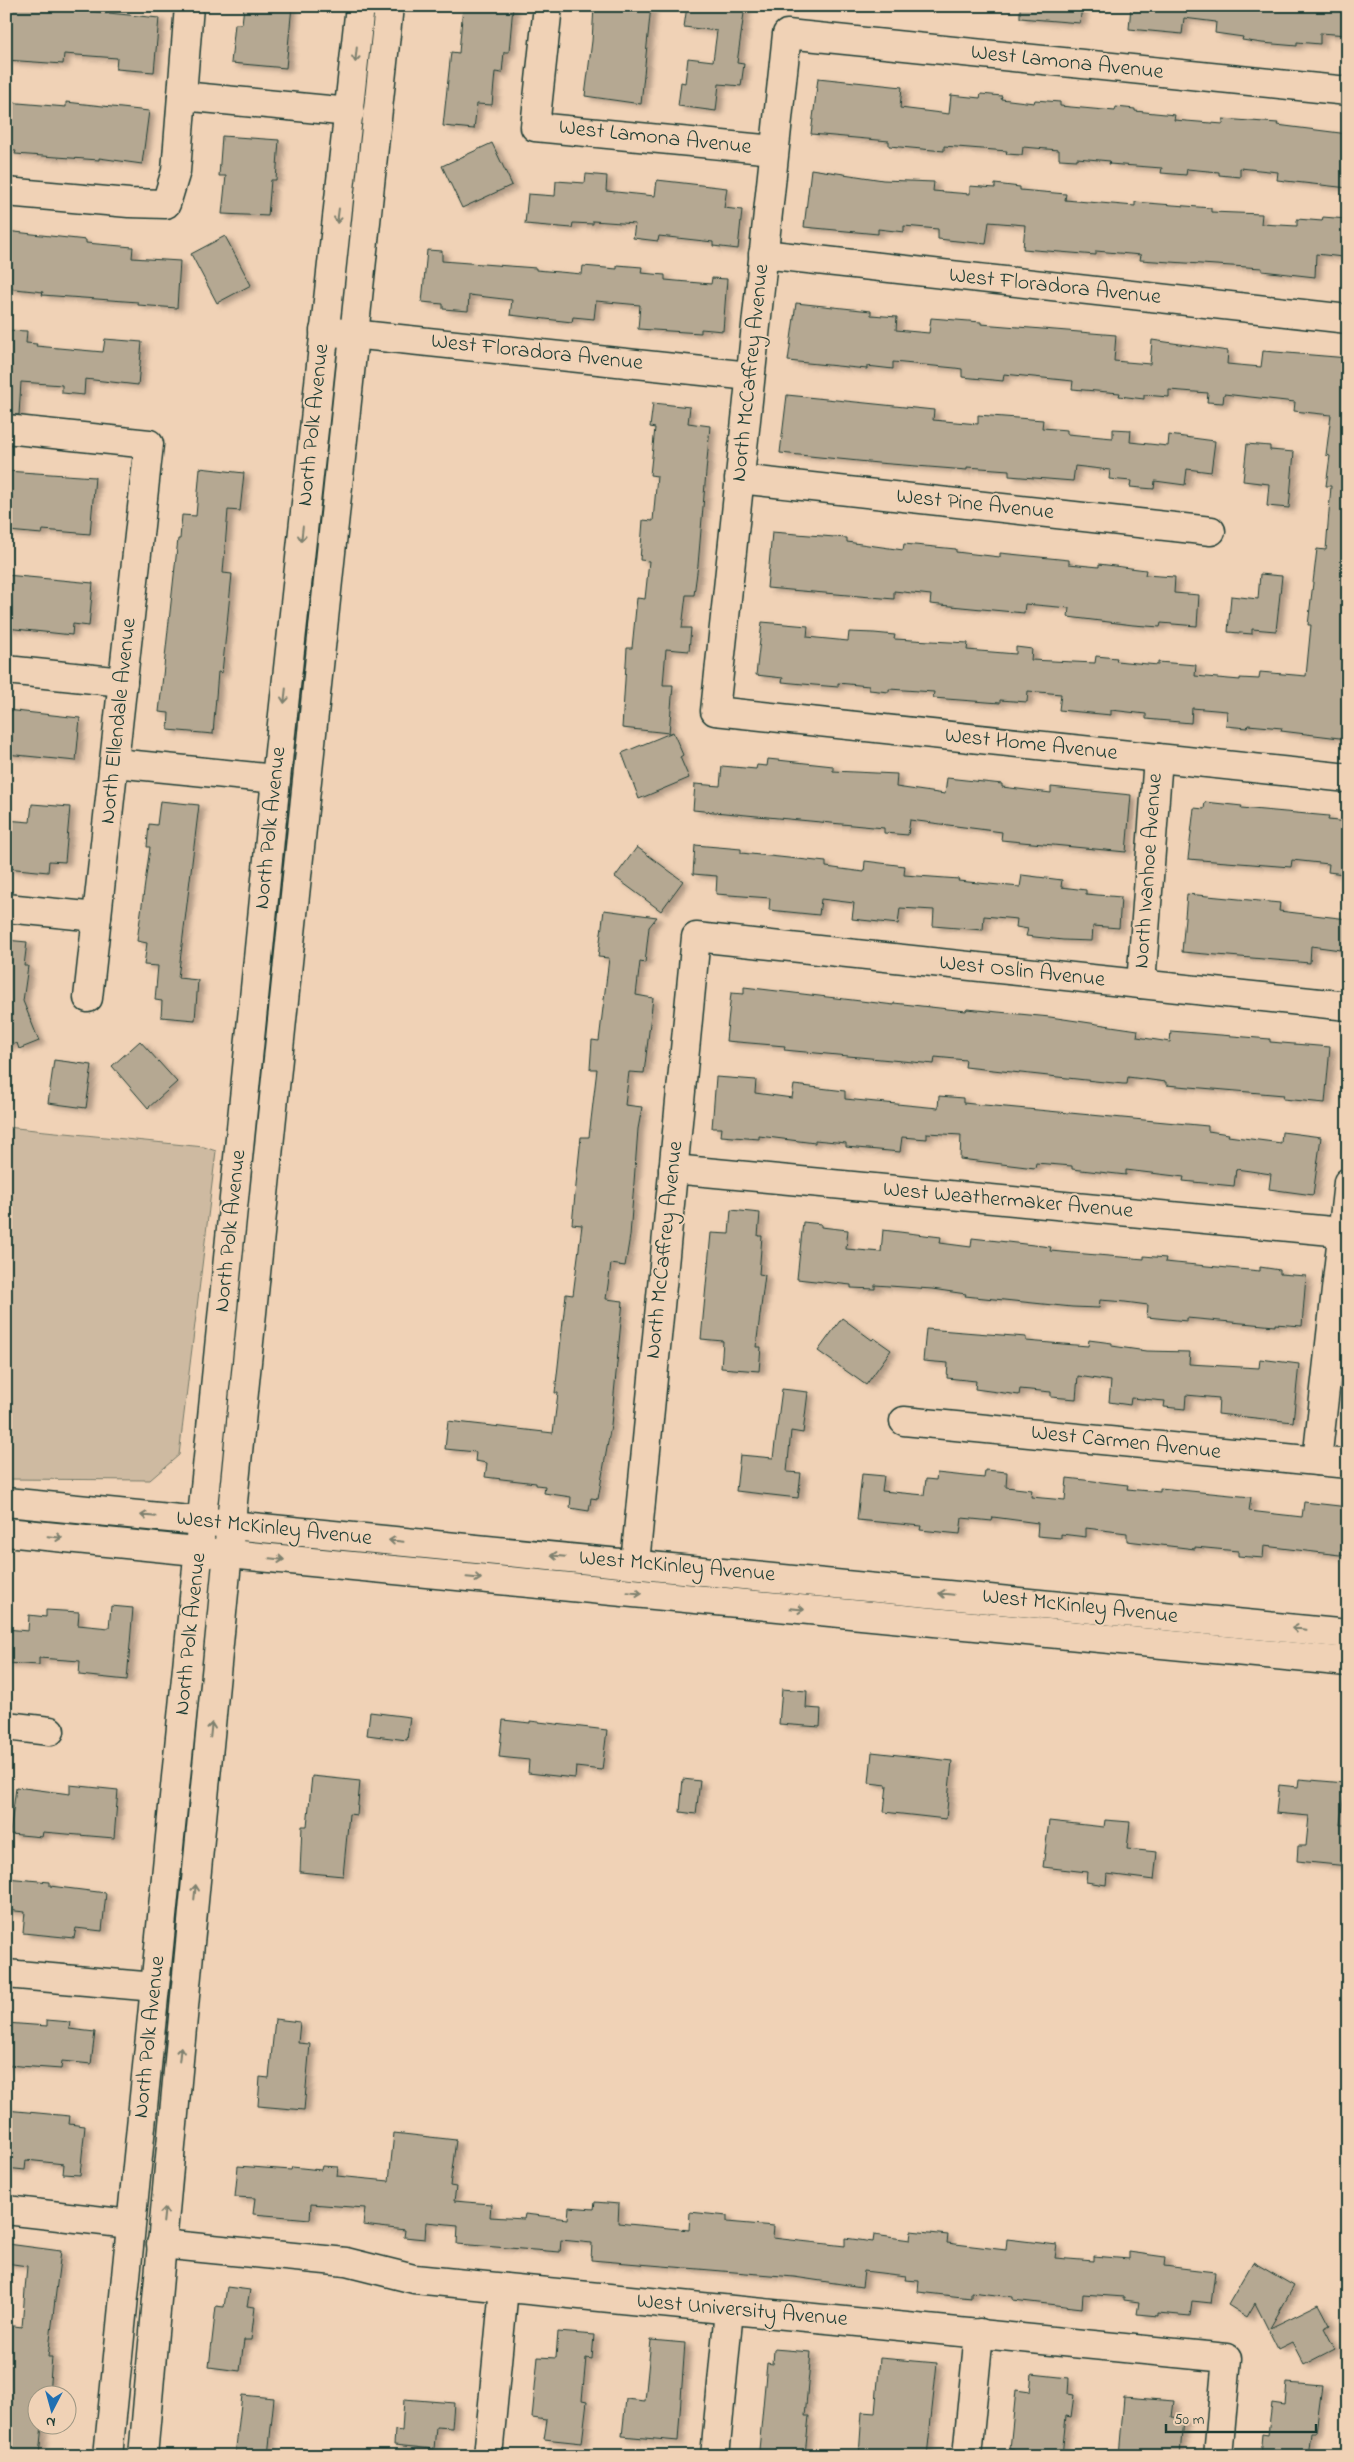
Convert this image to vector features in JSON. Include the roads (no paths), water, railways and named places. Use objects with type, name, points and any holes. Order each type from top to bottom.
[{"type":"street","points":[[6,192],[128,203],[166,204],[176,171],[189,6]]},
{"type":"street","name":"North Polk Avenue","points":[[108,2456],[276,779],[324,331],[350,112],[360,6]]},
{"type":"street","name":"North Polk Avenue","points":[[142,2456],[228,1554],[389,6]]},
{"type":"street","name":"West Lamona Avenue","points":[[548,6],[535,126],[774,150]]},
{"type":"street","name":"West Lamona Avenue","points":[[787,34],[1348,91]]},
{"type":"street","name":"North McCaffrey Avenue","points":[[715,711],[787,34]]},
{"type":"street","points":[[182,96],[350,112]]},
{"type":"street","name":"West Floradora Avenue","points":[[763,254],[1348,319]]},
{"type":"street","name":"West Floradora Avenue","points":[[324,331],[750,376]]},
{"type":"street","name":"North Ellendale Avenue","points":[[6,429],[150,444],[88,998]]},
{"type":"street","name":"West Pine Avenue","points":[[739,479],[1211,531]]},
{"type":"street","points":[[6,670],[123,682]]},
{"type":"street","name":"West Home Avenue","points":[[715,711],[1348,778]]},
{"type":"street","name":"North Ivanhoe Avenue","points":[[1140,984],[1158,758]]},
{"type":"street","points":[[115,763],[276,779],[293,806],[278,950],[288,974]]},
{"type":"street","points":[[6,908],[97,917]]},
{"type":"street","name":"North McCaffrey Avenue","points":[[635,1563],[696,938]]},
{"type":"street","name":"West Oslin Avenue","points":[[696,938],[1348,1006]]},
{"type":"street","name":"West Weathermaker Avenue","points":[[673,1169],[1342,1232]]},
{"type":"street","points":[[1317,1461],[1348,1182]]},
{"type":"street","name":"West Carmen Avenue","points":[[904,1421],[1348,1464]]},
{"type":"street","name":"West McKinley Avenue","points":[[6,1502],[1348,1634]]},
{"type":"street","name":"West McKinley Avenue","points":[[6,1532],[1348,1662]]},
{"type":"street","points":[[343,1566],[391,1560],[438,1561],[450,1558],[451,1547]]},
{"type":"street","points":[[6,1726],[50,1731]]},
{"type":"street","points":[[6,1974],[155,1987]]},
{"type":"street","points":[[6,2210],[130,2224],[140,2235],[146,2250],[137,2360],[146,2412]]},
{"type":"street","name":"West University Avenue","points":[[161,2244],[346,2262],[414,2279],[1227,2358],[1218,2456]]},
{"type":"street","points":[[488,2456],[504,2288]]},
{"type":"street","points":[[715,2456],[729,2310]]},
{"type":"street","points":[[967,2456],[979,2333]]}]
